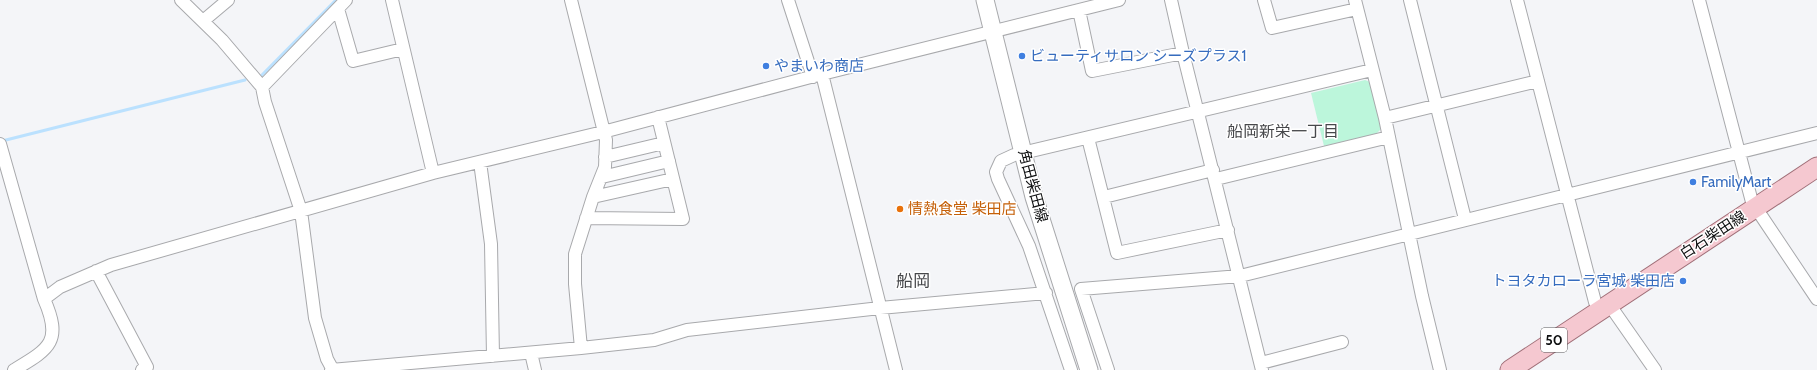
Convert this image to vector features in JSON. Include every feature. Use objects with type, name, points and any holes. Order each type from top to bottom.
[{"type":"main road","name":"角田柴田線","points":[[985,0],[1034,197],[1089,370]]},
{"type":"main road","name":"白石柴田線","points":[[1514,369],[1604,307],[1817,167]]},
{"type":"street","points":[[181,0],[222,40],[262,87],[265,102],[301,211],[315,318],[327,359],[332,370],[581,348],[654,340],[687,330],[880,308],[1046,293]]},
{"type":"street","points":[[203,21],[228,0]]},
{"type":"street","points":[[392,0],[433,173]]},
{"type":"street","points":[[571,0],[606,140],[605,167],[593,197],[575,254],[575,284],[581,348]]},
{"type":"street","points":[[788,0],[818,75],[896,370]]},
{"type":"street","points":[[44,300],[60,287],[111,265],[433,173],[603,132],[818,75],[1119,0]]},
{"type":"street","points":[[1171,0],[1262,366],[1342,342]]},
{"type":"street","points":[[1264,0],[1272,28],[1356,4],[1385,118],[1409,234],[1440,370]]},
{"type":"street","points":[[1410,0],[1464,219]]},
{"type":"street","points":[[1517,0],[1594,302],[1604,307],[1655,370]]},
{"type":"street","points":[[1699,0],[1738,153],[1755,208],[1817,299]]},
{"type":"street","points":[[262,87],[342,4]]},
{"type":"street","points":[[342,4],[353,61],[403,49]]},
{"type":"street","points":[[1079,10],[1092,71],[1183,53]]},
{"type":"street","points":[[1071,370],[1029,246],[996,172],[998,166],[1005,158],[1372,70]]},
{"type":"street","points":[[1385,118],[1538,81]]},
{"type":"street","points":[[586,218],[683,219],[658,117]]},
{"type":"street","points":[[1108,370],[1081,289],[1240,276],[1464,219],[1817,133]]},
{"type":"street","points":[[1104,197],[1389,137]]},
{"type":"street","points":[[1088,138],[1117,253],[1228,230]]},
{"type":"street","points":[[605,157],[664,143]]},
{"type":"street","points":[[0,144],[44,300],[52,317],[52,337],[50,344],[38,356],[14,370]]},
{"type":"street","points":[[602,176],[669,161]]},
{"type":"street","points":[[480,162],[491,244],[493,356]]},
{"type":"street","points":[[593,197],[673,179]]},
{"type":"street","points":[[96,271],[147,367],[142,370]]},
{"type":"street","points":[[531,353],[535,370]]},
{"type":"green space","points":[[1365,80],[1370,82],[1382,128],[1376,134],[1324,146],[1311,93]]},
{"type":"waterway","points":[[261,76],[336,0]]},
{"type":"waterway","points":[[2,141],[245,80]]},
{"type":"place","name":"ビューティサロン シーズプラス1","points":[[1022,56]]},
{"type":"place","name":"やまいわ商店","points":[[766,66]]},
{"type":"place","name":"FamilyMart","points":[[1693,182]]},
{"type":"place","name":"情熱食堂 柴田店","points":[[900,209]]},
{"type":"place","name":"トヨタカローラ宮城 柴田店","points":[[1683,281]]},
{"type":"district","name":"船岡新栄一丁目","points":[[1283,131]]},
{"type":"district","name":"船岡","points":[[913,281]]}]
